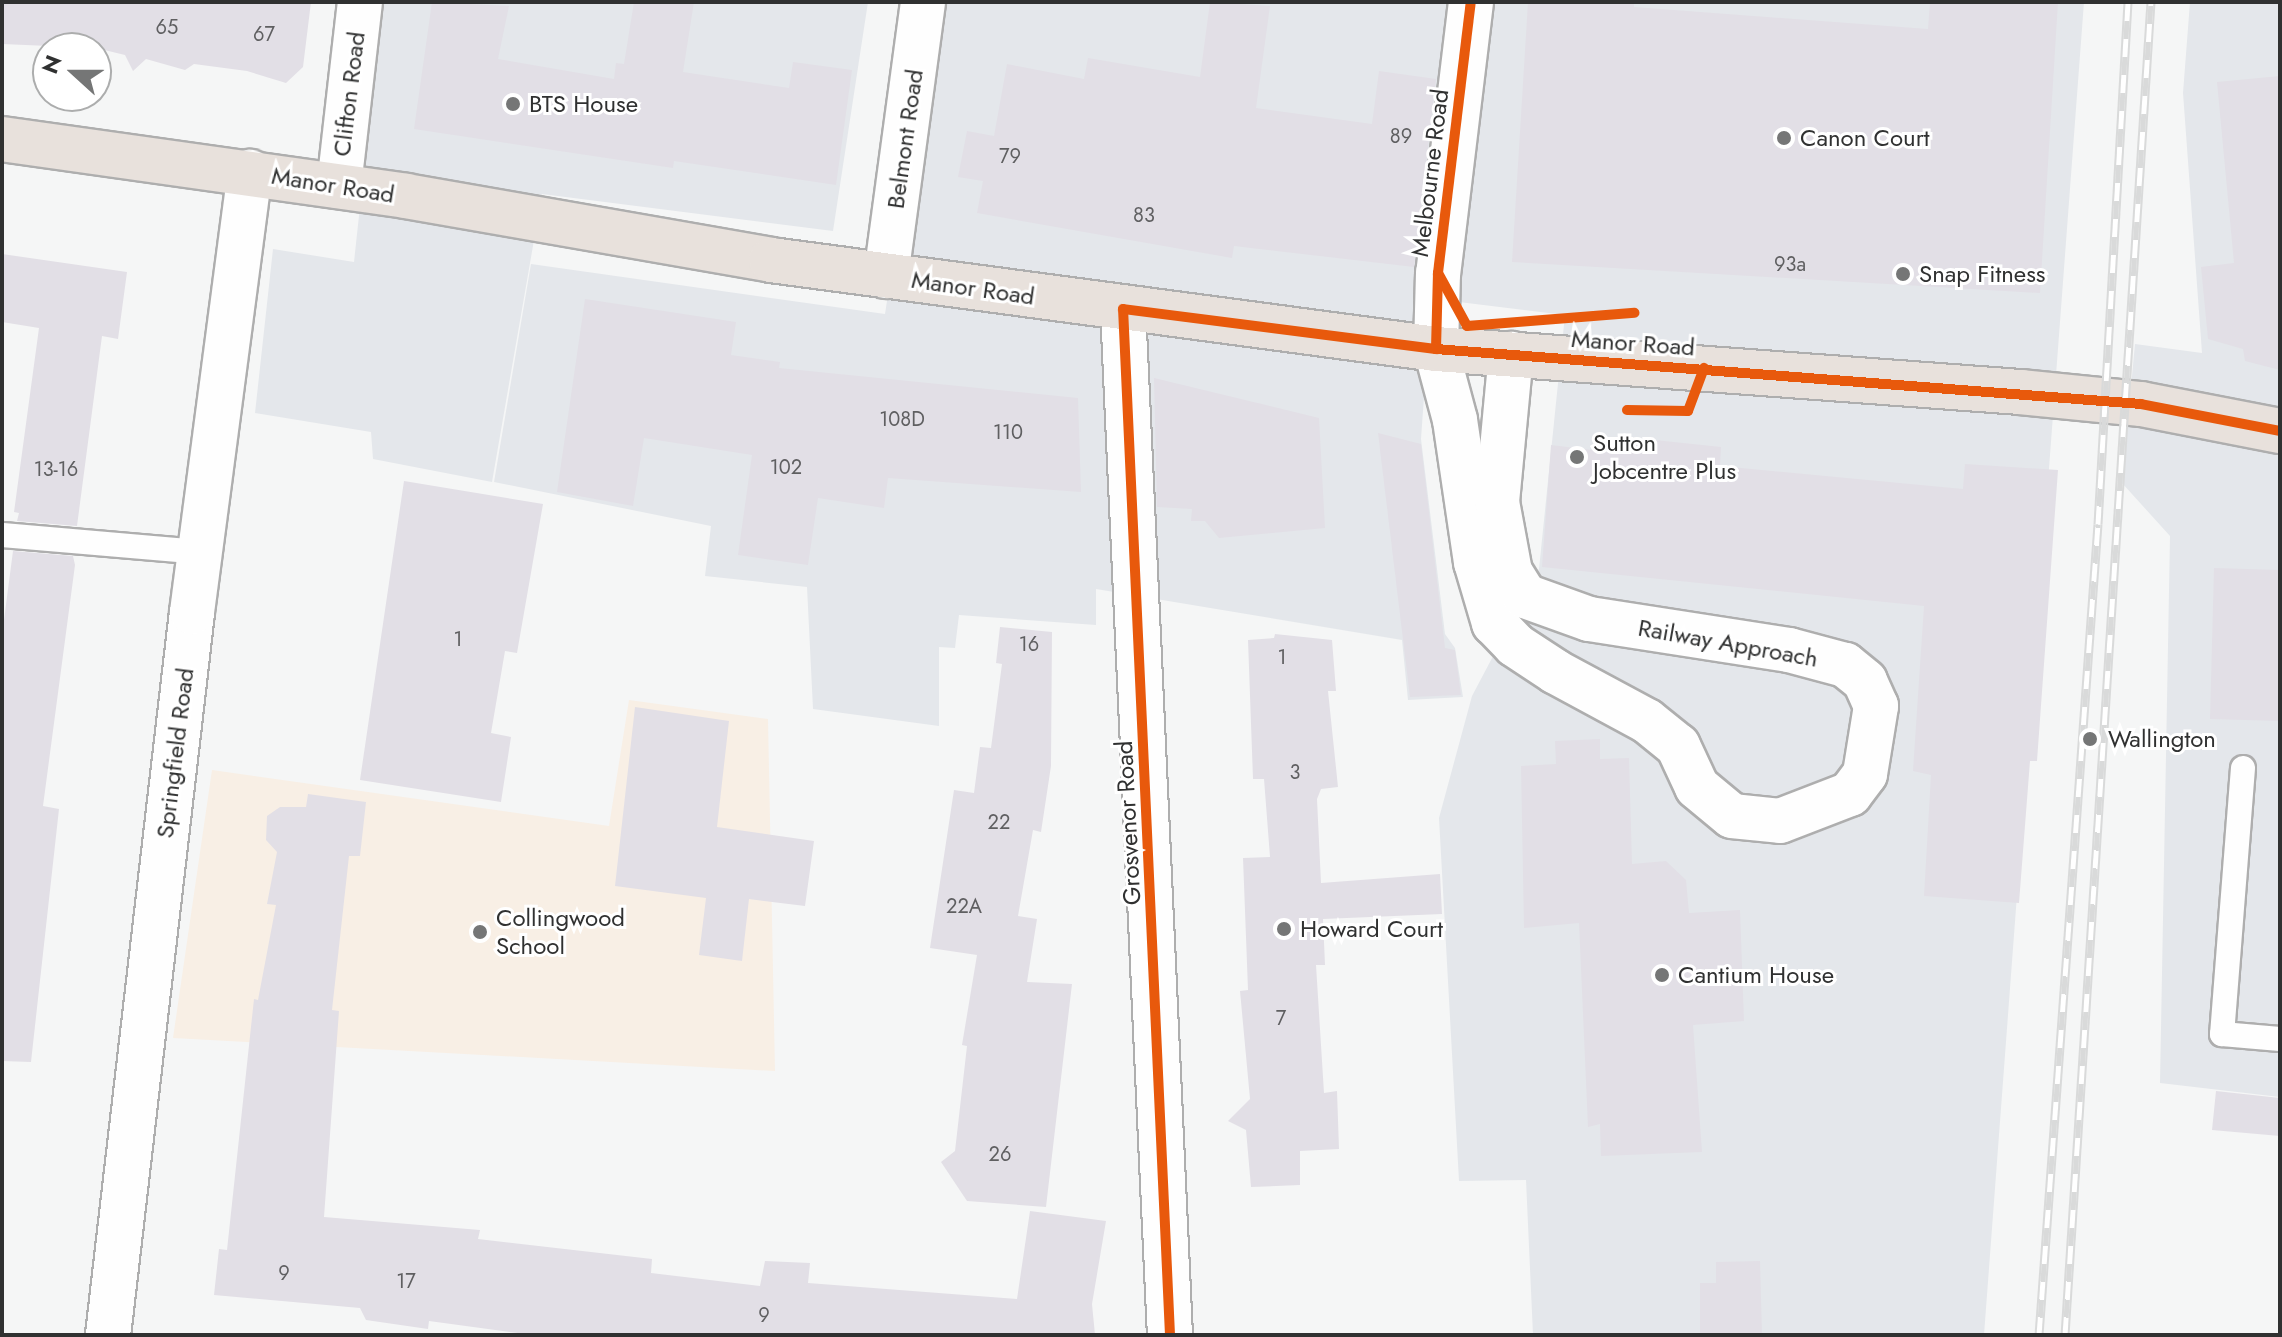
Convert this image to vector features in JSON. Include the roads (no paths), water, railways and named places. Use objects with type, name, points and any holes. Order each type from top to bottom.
[{"type":"main road","name":"Manor Road","points":[[2,139],[250,172],[886,276],[1123,309],[1436,349],[2141,404],[2280,431]]},
{"type":"street","name":"Clifton Road","points":[[339,186],[360,2]]},
{"type":"street","name":"Belmont Road","points":[[886,276],[923,2]]},
{"type":"street","name":"Melbourne Road","points":[[1436,349],[1438,273],[1471,2]]},
{"type":"street","name":"Springfield Road","points":[[108,1335],[201,552],[250,172]]},
{"type":"street","name":"Grosvenor Road","points":[[1123,309],[1170,1335]]},
{"type":"street","name":"Railway Approach","points":[[1436,349],[1455,420],[1476,562],[1494,623],[1515,645],[1647,721],[1678,746],[1697,787],[1732,816],[1780,821],[1850,794],[1865,774],[1876,706],[1865,681],[1845,665],[1789,650],[1589,619],[1525,596],[1510,572],[1497,502],[1511,354]]},
{"type":"lane","points":[[2,535],[201,552]]},
{"type":"lane","points":[[2243,768],[2222,1034],[2280,1039]]},
{"type":"railway","points":[[2039,1335],[2098,524],[2128,2]]},
{"type":"railway","points":[[2065,1335],[2151,2]]},
{"type":"place","name":"BTS House","points":[[513,104]]},
{"type":"place","name":"Canon Court","points":[[1784,138]]},
{"type":"place","name":"Snap Fitness","points":[[1903,274]]},
{"type":"place","name":"Sutton Jobcentre Plus","points":[[1577,457]]},
{"type":"place","name":"Wallington","points":[[2090,739]]},
{"type":"place","name":"Howard Court","points":[[1284,929]]},
{"type":"place","name":"Collingwood School","points":[[480,932]]},
{"type":"place","name":"Cantium House","points":[[1662,975]]}]
